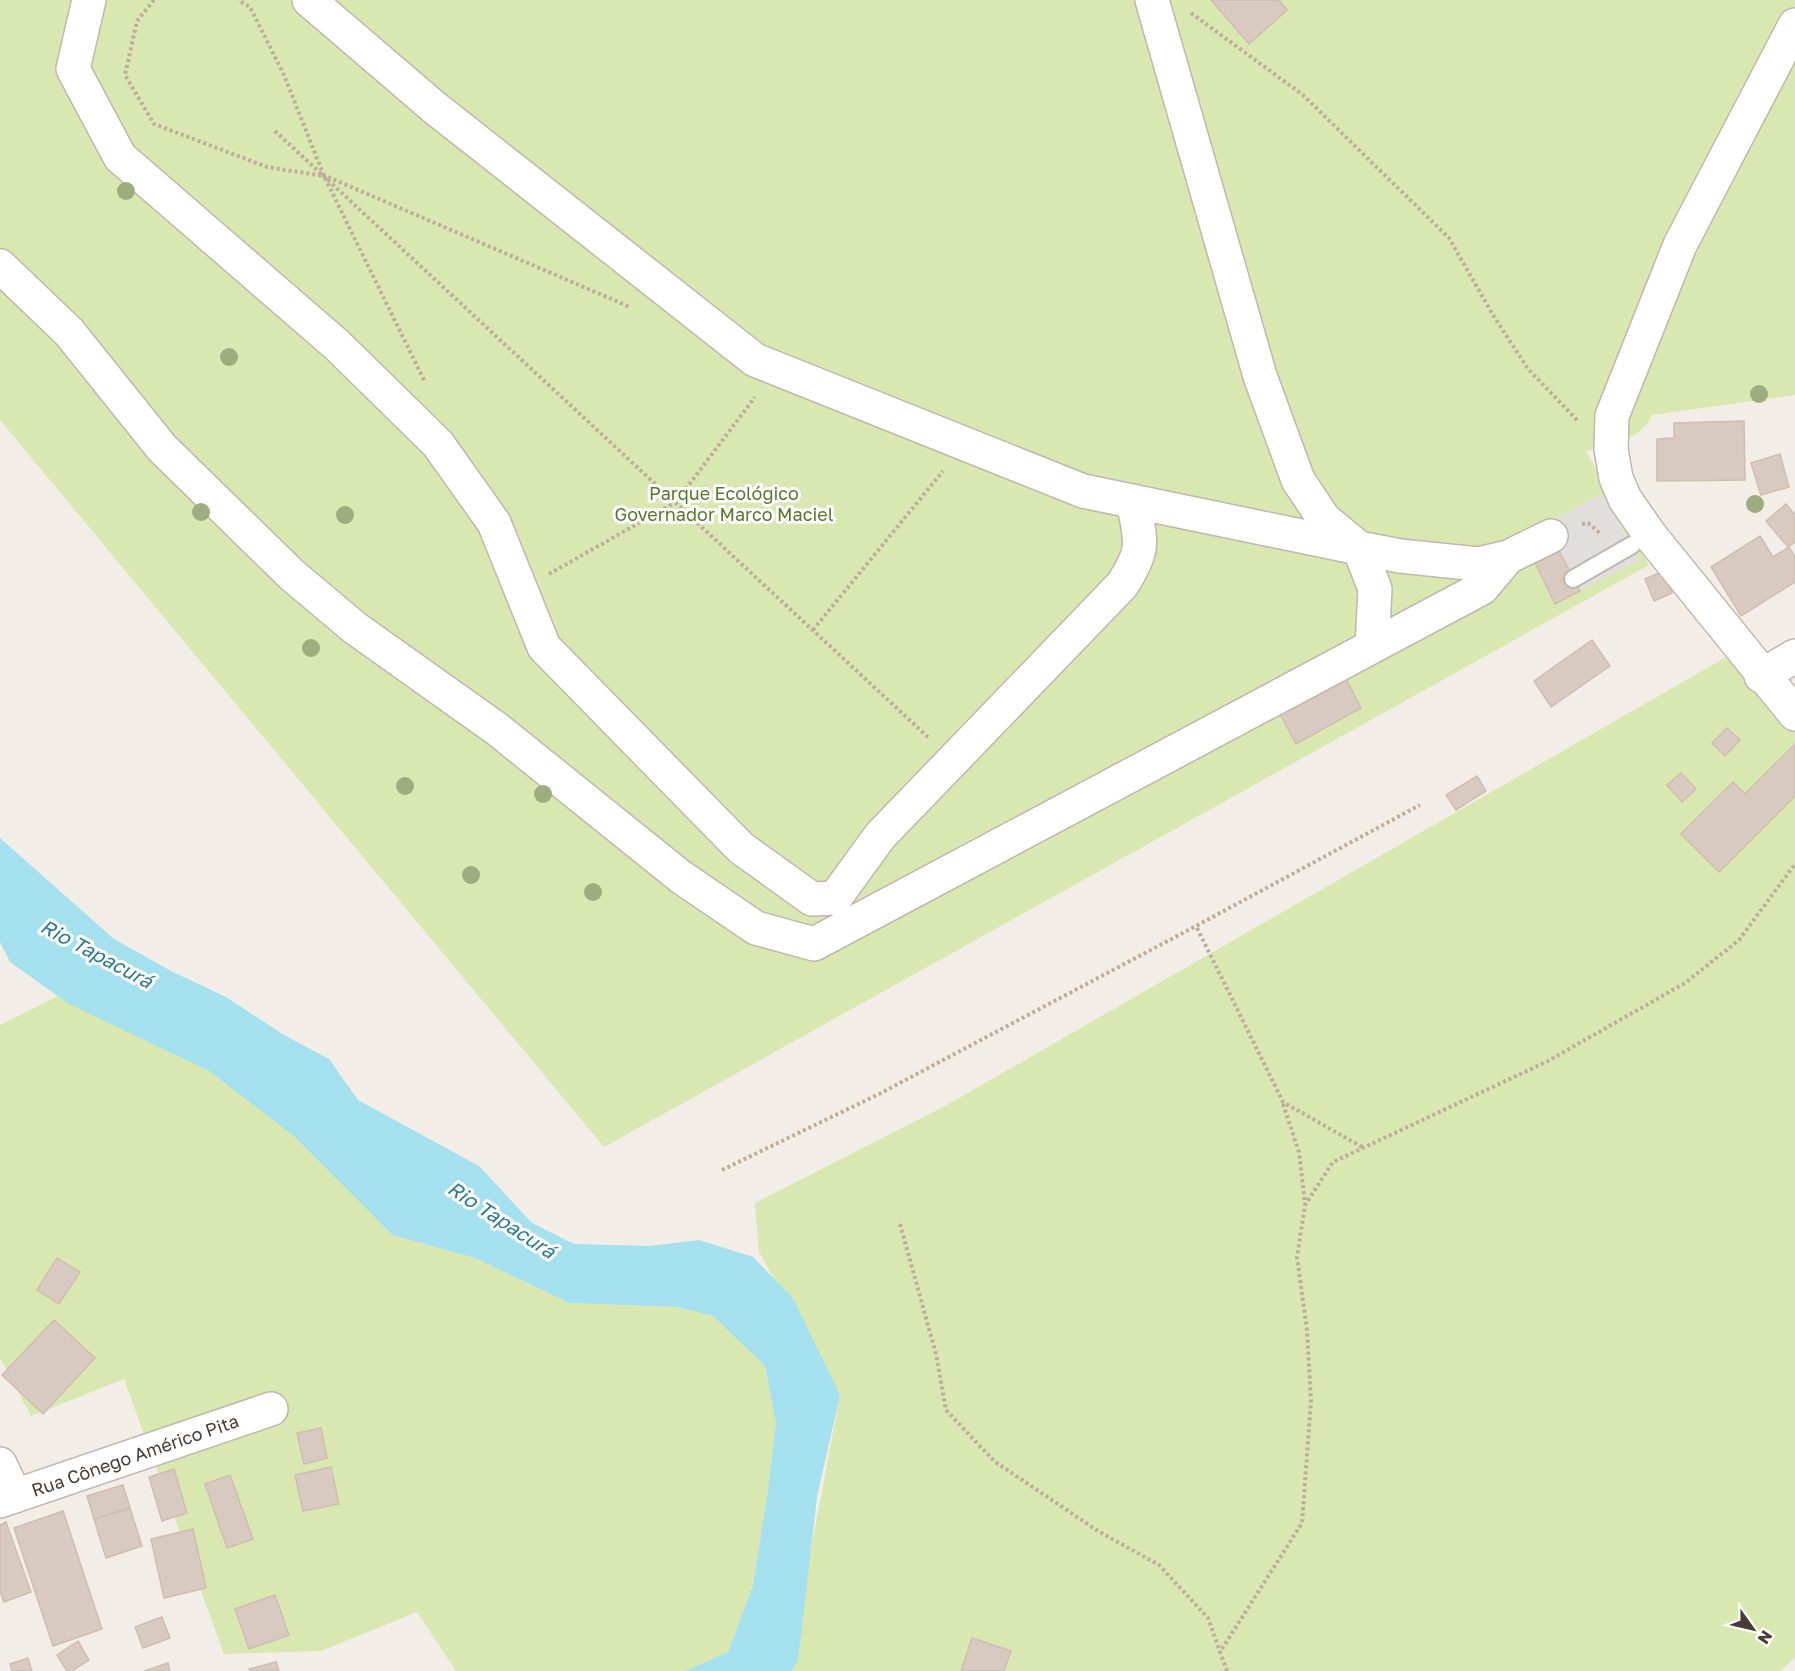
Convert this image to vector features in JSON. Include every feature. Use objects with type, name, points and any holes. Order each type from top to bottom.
[{"type":"street","points":[[89,0],[73,69],[120,157],[337,345],[438,444],[494,523],[544,647],[741,849],[812,899],[835,898],[880,836],[1122,585],[1138,561],[1141,544],[1133,501]]},
{"type":"street","points":[[309,0],[435,108],[755,360],[775,369],[1083,490],[1133,501],[1400,556],[1478,564],[1509,557],[1551,536]]},
{"type":"street","points":[[1168,3],[1260,376],[1298,480],[1324,519],[1359,548],[1375,589],[1372,646]]},
{"type":"street","points":[[1795,25],[1680,245],[1612,416],[1611,449],[1616,478],[1625,499],[1633,544],[1795,714]]},
{"type":"street","points":[[0,266],[69,332],[162,448],[292,575],[355,628],[497,729],[681,877],[756,928],[814,944],[1482,588],[1509,557]]},
{"type":"street","points":[[1761,676],[1795,656]]},
{"type":"street","name":"Rua Cônego Américo Pita","points":[[7,1499],[271,1409]]},
{"type":"street","points":[[0,1464],[7,1499]]},
{"type":"lane","points":[[1573,579],[1633,544]]},
{"type":"path","points":[[154,0],[137,21],[125,75],[154,124],[267,167],[324,176],[636,309]]},
{"type":"path","points":[[238,0],[250,7],[284,75],[324,176],[427,386]]},
{"type":"path","points":[[1168,3],[1303,95],[1449,238],[1492,315],[1528,369],[1574,418],[1611,449]]},
{"type":"path","points":[[275,131],[953,759]]},
{"type":"path","points":[[521,590],[675,502],[775,369]]},
{"type":"path","points":[[813,630],[965,445]]},
{"type":"path","points":[[1551,536],[1573,524],[1588,524],[1610,541],[1633,544]]},
{"type":"path","points":[[722,1170],[879,1094],[1419,805]]},
{"type":"path","points":[[1305,1205],[1333,1162],[1548,1061],[1685,983],[1739,940],[1795,864]]},
{"type":"path","points":[[1196,926],[1283,1102],[1299,1152],[1305,1205],[1297,1257],[1307,1330],[1311,1400],[1302,1523],[1220,1652]]},
{"type":"path","points":[[1283,1102],[1362,1147]]},
{"type":"path","points":[[900,1224],[936,1354],[946,1410],[994,1461],[1098,1530],[1159,1565],[1208,1618],[1227,1671]]},
{"type":"green space","name":"Parque Ecológico Governador Marco Maciel","points":[[0,0],[1795,0],[1795,395],[1652,415],[1647,424],[1633,436],[1586,451],[1649,565],[604,1147],[0,420]]},
{"type":"green space","points":[[1728,656],[1795,733],[1795,1658],[1780,1671],[791,1671],[798,1661],[808,1565],[840,1395],[759,1252],[755,1203],[945,1106]]},
{"type":"green space","points":[[58,996],[209,1071],[295,1136],[392,1235],[475,1258],[569,1303],[677,1307],[714,1316],[765,1366],[776,1423],[753,1585],[728,1652],[685,1671],[456,1671],[417,1612],[321,1651],[224,1654],[124,1379],[31,1416],[0,1358],[0,1025]]},
{"type":"shaded area","points":[[1604,493],[1639,560],[1580,591],[1545,524]]},
{"type":"water","name":"Rio Tapacurá","points":[[0,838],[114,939],[173,972],[226,997],[284,1035],[329,1059],[358,1100],[479,1166],[532,1223],[574,1244],[649,1246],[699,1240],[753,1257],[793,1298],[840,1395],[817,1497],[798,1661],[791,1671],[685,1671],[728,1652],[753,1585],[776,1423],[765,1366],[713,1316],[677,1307],[569,1303],[475,1258],[392,1235],[295,1137],[209,1071],[69,1004],[10,962],[0,942]]},
{"type":"building","points":[[1211,0],[1279,0],[1287,10],[1249,44]]},
{"type":"building","points":[[1744,421],[1745,480],[1657,481],[1657,439],[1674,438],[1674,423]]},
{"type":"building","points":[[1780,454],[1789,487],[1761,495],[1751,463]]},
{"type":"building","points":[[1786,504],[1795,515],[1795,542],[1788,547],[1766,521]]},
{"type":"building","points":[[1545,524],[1580,591],[1555,604],[1522,536]]},
{"type":"building","points":[[1760,536],[1773,557],[1789,547],[1795,557],[1795,582],[1741,616],[1711,567]]},
{"type":"building","points":[[1664,571],[1672,593],[1654,601],[1645,579]]},
{"type":"building","points":[[1592,640],[1610,666],[1551,707],[1534,681]]},
{"type":"building","points":[[1343,673],[1361,708],[1296,744],[1277,708]]},
{"type":"building","points":[[1727,728],[1740,740],[1725,756],[1712,743]]},
{"type":"building","points":[[1795,744],[1795,796],[1719,872],[1681,834],[1733,782],[1745,794]]},
{"type":"building","points":[[1681,773],[1696,789],[1682,802],[1667,785]]},
{"type":"building","points":[[1477,776],[1486,791],[1456,810],[1446,795]]},
{"type":"building","points":[[57,1258],[80,1272],[59,1304],[37,1290]]},
{"type":"building","points":[[54,1320],[95,1358],[43,1414],[2,1375]]},
{"type":"building","points":[[321,1428],[327,1458],[304,1464],[297,1433]]},
{"type":"building","points":[[331,1467],[339,1504],[303,1511],[295,1475]]},
{"type":"building","points":[[174,1469],[187,1513],[162,1521],[149,1477]]},
{"type":"building","points":[[230,1475],[253,1539],[227,1548],[205,1484]]},
{"type":"building","points":[[123,1485],[130,1508],[94,1519],[87,1496]]},
{"type":"building","points":[[130,1508],[142,1546],[106,1558],[94,1519]]},
{"type":"building","points":[[63,1511],[102,1629],[53,1646],[14,1528]]},
{"type":"building","points":[[6,1522],[31,1592],[4,1602],[0,1591],[0,1525]]},
{"type":"building","points":[[193,1529],[206,1588],[164,1598],[151,1539]]},
{"type":"building","points":[[275,1595],[289,1635],[249,1649],[235,1609]]},
{"type":"building","points":[[162,1617],[170,1638],[143,1648],[135,1627]]},
{"type":"building","points":[[972,1638],[1011,1651],[1004,1671],[961,1671]]},
{"type":"building","points":[[78,1641],[89,1660],[72,1671],[67,1671],[57,1655]]},
{"type":"building","points":[[28,1658],[32,1671],[12,1671],[10,1664]]},
{"type":"building","points":[[276,1662],[279,1671],[250,1671],[249,1669]]},
{"type":"building","points":[[168,1663],[170,1671],[144,1671]]}]
